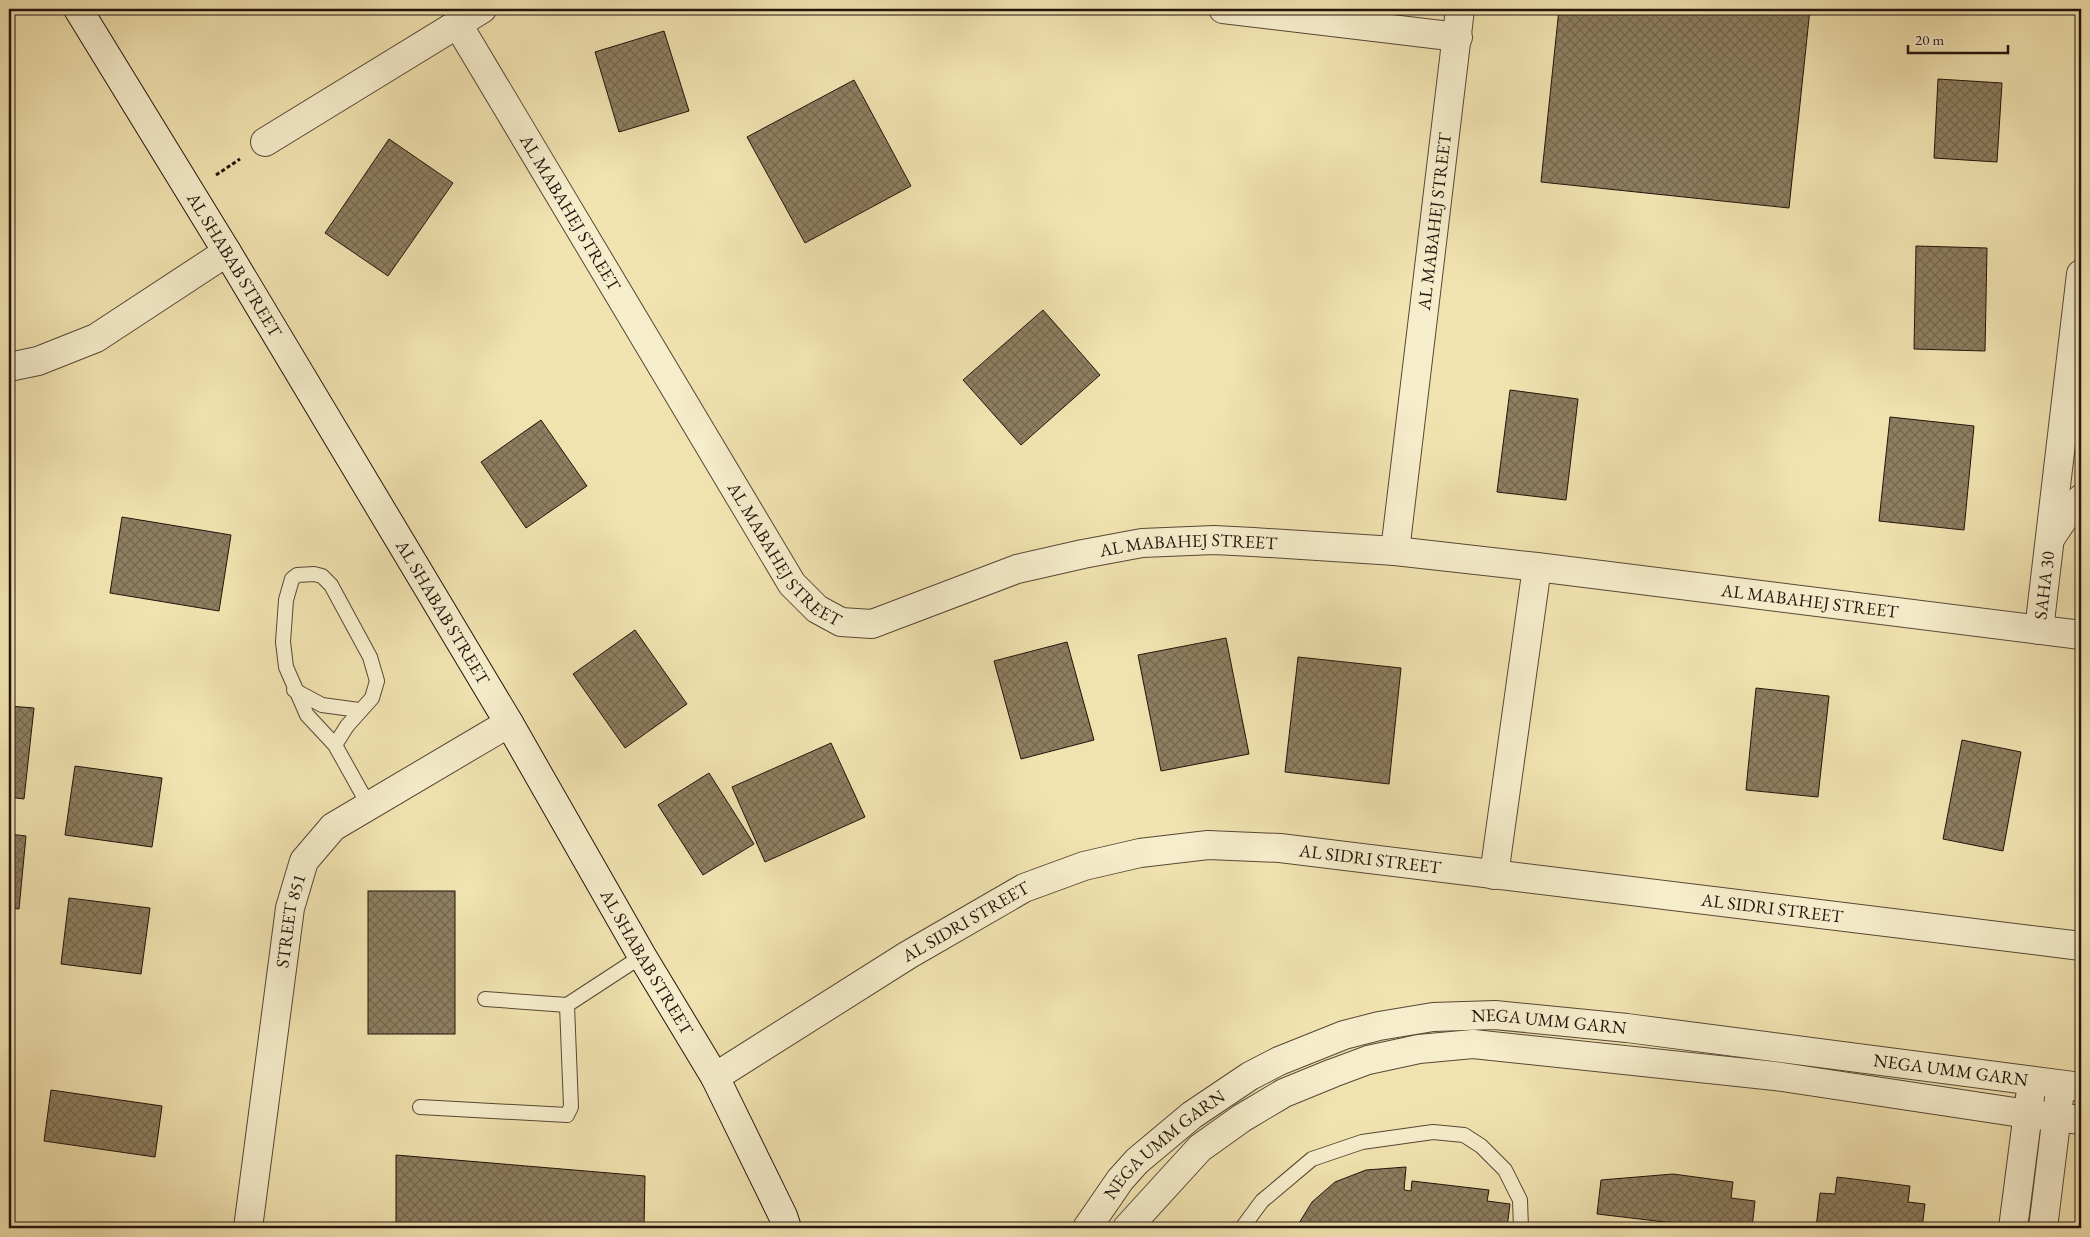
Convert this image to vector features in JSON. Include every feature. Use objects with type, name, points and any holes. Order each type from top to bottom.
[{"type":"street","name":"AL SHABAB STREET","points":[[78,9],[189,193],[227,252],[509,723],[642,956],[715,1078],[783,1216],[786,1228]]},
{"type":"street","points":[[265,142],[457,22],[482,9]]},
{"type":"street","points":[[1223,9],[1458,37]]},
{"type":"street","name":"AL MABAHEJ STREET","points":[[1395,551],[1460,9]]},
{"type":"street","name":"AL MABAHEJ STREET","points":[[457,22],[792,584],[817,609],[842,622],[872,624],[1017,569],[1083,554],[1142,543],[1214,540],[1395,551],[2081,635]]},
{"type":"street","points":[[9,367],[38,362],[96,338],[227,252]]},
{"type":"street","name":"SAHA 30","points":[[2039,630],[2081,274]]},
{"type":"street","points":[[2062,425],[2081,447]]},
{"type":"street","name":"SAHA 30","points":[[2049,540],[2068,512],[2081,499]]},
{"type":"street","points":[[1494,875],[1537,567]]},
{"type":"street","name":"STREET 851","points":[[248,1228],[290,908],[304,862],[333,827],[509,723]]},
{"type":"street","name":"AL SIDRI STREET","points":[[715,1078],[908,954],[1024,888],[1084,866],[1140,853],[1208,845],[1280,848],[2081,946]]},
{"type":"street","name":"NEGA UMM GARN","points":[[1087,1228],[1120,1180],[1137,1160],[1192,1115],[1250,1076],[1279,1061],[1344,1035],[1379,1026],[1432,1017],[1495,1016],[1627,1028],[2071,1086]]},
{"type":"street","name":"NEGA UMM GARN","points":[[1127,1228],[1200,1148],[1242,1118],[1284,1093],[1333,1072],[1368,1060],[1419,1049],[1473,1044],[1775,1076],[2028,1114],[2069,1118]]},
{"type":"street","points":[[2014,1228],[2032,1080]]},
{"type":"street","points":[[2043,1228],[2069,1118],[2071,1086]]},
{"type":"lane","points":[[335,745],[359,710],[372,698],[376,690],[376,673],[370,657],[331,585],[322,576],[314,574],[297,575],[292,580],[286,600],[283,642],[286,667],[294,690],[307,715],[335,745],[369,806]]},
{"type":"lane","points":[[294,690],[322,705],[359,710]]},
{"type":"lane","points":[[485,998],[567,1005],[642,956]]},
{"type":"lane","points":[[420,1107],[567,1115],[571,1107],[567,1005]]},
{"type":"lane","points":[[1242,1228],[1262,1201],[1312,1159],[1362,1142],[1432,1132],[1464,1135],[1481,1146],[1505,1170],[1520,1200],[1521,1228]]},
{"type":"path","points":[[189,193],[265,142]]},
{"type":"building","points":[[1559,9],[1810,9],[1789,208],[1541,182]]},
{"type":"building","points":[[664,31],[689,111],[619,132],[595,52]]},
{"type":"building","points":[[1938,79],[2002,83],[1997,162],[1934,158]]},
{"type":"building","points":[[854,80],[911,186],[805,243],[747,137]]},
{"type":"building","points":[[389,139],[453,183],[388,276],[325,233]]},
{"type":"building","points":[[1916,246],[1987,248],[1985,351],[1914,349]]},
{"type":"building","points":[[1043,310],[1100,375],[1021,445],[963,380]]},
{"type":"building","points":[[1510,390],[1578,399],[1566,500],[1497,492]]},
{"type":"building","points":[[1890,417],[1974,426],[1964,530],[1879,521]]},
{"type":"building","points":[[541,420],[587,486],[526,528],[481,462]]},
{"type":"building","points":[[122,517],[231,535],[219,611],[110,593]]},
{"type":"building","points":[[635,630],[687,704],[625,748],[573,674]]},
{"type":"building","points":[[1226,638],[1249,754],[1161,771],[1138,655]]},
{"type":"building","points":[[1067,642],[1094,740],[1021,759],[994,661]]},
{"type":"building","points":[[1298,657],[1401,668],[1389,784],[1285,772]]},
{"type":"building","points":[[1756,688],[1829,696],[1818,797],[1746,790]]},
{"type":"building","points":[[9,706],[34,708],[24,799],[9,797]]},
{"type":"building","points":[[1962,740],[2021,752],[2003,851],[1943,839]]},
{"type":"building","points":[[831,743],[865,817],[765,862],[732,787]]},
{"type":"building","points":[[75,766],[162,778],[152,847],[65,835]]},
{"type":"building","points":[[709,773],[754,844],[703,875],[658,805]]},
{"type":"building","points":[[9,834],[26,836],[19,909],[9,908]]},
{"type":"building","points":[[368,891],[455,891],[455,1034],[368,1034]]},
{"type":"building","points":[[69,898],[150,908],[141,974],[61,964]]},
{"type":"building","points":[[51,1090],[162,1106],[155,1157],[44,1141]]},
{"type":"building","points":[[396,1155],[645,1176],[644,1228],[396,1228]]},
{"type":"building","points":[[1406,1167],[1404,1190],[1411,1191],[1412,1181],[1489,1190],[1487,1201],[1510,1204],[1507,1228],[1296,1228],[1312,1202],[1335,1182],[1366,1170]]},
{"type":"building","points":[[1673,1174],[1733,1182],[1731,1198],[1755,1201],[1752,1228],[1682,1228],[1682,1224],[1597,1214],[1601,1180]]},
{"type":"building","points":[[1837,1177],[1910,1186],[1908,1202],[1925,1204],[1922,1228],[1816,1228],[1820,1193],[1835,1194]]}]
